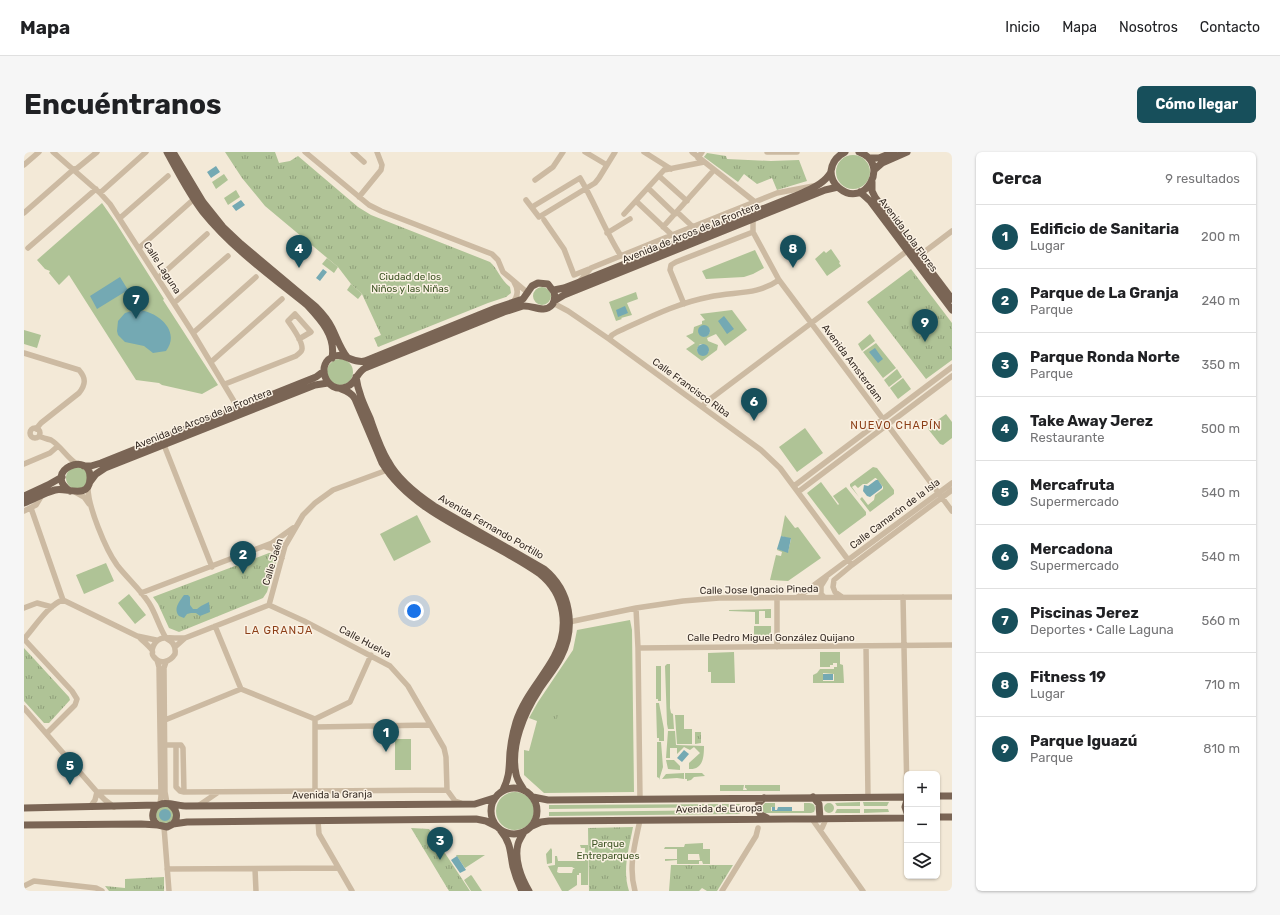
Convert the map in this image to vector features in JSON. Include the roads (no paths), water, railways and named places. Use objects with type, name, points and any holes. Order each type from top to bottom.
[{"type":"main road","points":[[167,152],[194,199],[215,226],[233,244],[307,305],[317,316],[331,339],[334,349],[332,358]]},
{"type":"main road","points":[[173,152],[203,202],[223,226],[241,244],[316,307],[331,327],[342,351],[355,364],[357,376]]},
{"type":"main road","name":"Avenida de Arcos de la Frontera","points":[[554,290],[578,283],[800,194],[822,183],[831,172],[836,159],[845,152]]},
{"type":"main road","points":[[864,154],[879,158],[894,152]]},
{"type":"main road","points":[[874,170],[882,163],[907,152]]},
{"type":"main road","points":[[831,172],[832,179],[838,187],[848,193],[860,192],[868,188],[872,182],[874,170],[872,163],[864,154]]},
{"type":"main road","name":"Avenida Lola Flores","points":[[872,182],[872,191],[875,197],[952,299]]},
{"type":"main road","name":"Avenida de Arcos de la Frontera","points":[[341,389],[349,386],[361,370],[367,367],[504,312],[524,306],[542,310],[549,307],[564,295],[827,189],[838,187]]},
{"type":"main road","name":"Avenida Lola Flores","points":[[860,192],[870,201],[952,310]]},
{"type":"main road","points":[[341,389],[328,384],[324,377],[327,362],[332,358],[341,356],[356,362],[365,361],[523,299],[535,284],[548,284],[554,290],[554,302]]},
{"type":"main road","points":[[528,293],[530,303],[533,307]]},
{"type":"main road","name":"Avenida de Arcos de la Frontera","points":[[80,465],[91,466],[101,463],[316,377],[324,372]]},
{"type":"main road","name":"Avenida Fernando Portillo","points":[[357,376],[359,391],[389,469],[425,500],[537,564],[550,574],[559,585],[565,596],[569,622],[567,637],[561,657],[529,706],[520,730],[516,748],[516,776],[524,790]]},
{"type":"main road","name":"Avenida de Arcos de la Frontera","points":[[89,484],[99,471],[315,385],[328,384]]},
{"type":"main road","name":"Avenida Fernando Portillo","points":[[341,389],[347,390],[352,394],[375,448],[402,488],[431,511],[540,574],[550,583],[560,600],[564,616],[562,635],[558,649],[551,663],[531,692],[516,721],[510,751],[509,777],[503,790]]},
{"type":"main road","points":[[24,503],[57,489],[72,492],[83,491],[89,484],[90,474],[80,465],[70,465],[65,468],[62,477],[63,484],[72,492]]},
{"type":"main road","points":[[24,496],[48,486],[62,477]]},
{"type":"main road","points":[[522,891],[514,870],[511,850],[507,838],[493,821],[490,810],[494,798],[503,790],[513,788],[524,790]]},
{"type":"main road","name":"Avenida de Europa","points":[[524,790],[533,797],[548,800],[904,797]]},
{"type":"main road","points":[[940,796],[952,796]]},
{"type":"main road","points":[[532,826],[537,812],[536,803],[533,797]]},
{"type":"main road","points":[[813,797],[819,804],[818,817]]},
{"type":"main road","name":"Avenida la Granja","points":[[24,808],[114,807],[164,804],[198,806],[461,804],[482,803],[494,798]]},
{"type":"main road","points":[[764,798],[759,803],[757,809],[761,815],[767,819]]},
{"type":"main road","points":[[161,826],[153,816],[154,809],[164,804],[174,808],[177,813],[173,824]]},
{"type":"main road","name":"Avenida de Europa","points":[[524,832],[532,826],[549,821],[767,819],[818,817],[904,818]]},
{"type":"main road","points":[[940,817],[952,817]]},
{"type":"main road","points":[[24,825],[167,827],[173,824],[187,822],[476,819],[486,821],[512,834],[524,832]]},
{"type":"main road","points":[[524,832],[518,843],[517,853],[519,868],[529,891]]},
{"type":"street","points":[[24,165],[39,152]]},
{"type":"street","name":"Calle Laguna","points":[[54,152],[98,191],[110,204],[193,333],[225,384],[238,408]]},
{"type":"street","points":[[24,213],[97,152]]},
{"type":"street","points":[[28,248],[146,152]]},
{"type":"street","points":[[305,152],[369,205],[492,254],[498,260],[503,272],[528,293]]},
{"type":"street","points":[[353,152],[364,162]]},
{"type":"street","points":[[360,197],[381,170],[382,165],[377,152]]},
{"type":"street","points":[[535,180],[553,167],[563,152]]},
{"type":"street","points":[[585,152],[607,165]]},
{"type":"street","points":[[526,200],[539,217],[594,183],[599,178],[615,152]]},
{"type":"street","points":[[644,152],[671,169]]},
{"type":"street","points":[[692,152],[755,202]]},
{"type":"street","points":[[698,158],[702,152]]},
{"type":"street","points":[[767,152],[798,152]]},
{"type":"street","points":[[624,214],[664,170],[704,162]]},
{"type":"street","points":[[663,227],[714,170]]},
{"type":"street","points":[[120,218],[168,176]]},
{"type":"street","points":[[659,176],[687,201]]},
{"type":"street","points":[[532,207],[580,178],[601,218],[607,233],[621,256]]},
{"type":"street","points":[[544,220],[564,249],[574,275],[786,190],[815,186]]},
{"type":"street","points":[[648,188],[693,227]]},
{"type":"street","points":[[139,248],[194,199]]},
{"type":"street","points":[[636,201],[672,235]]},
{"type":"street","points":[[607,233],[630,219]]},
{"type":"street","points":[[684,304],[670,270],[671,265],[753,232],[752,225],[754,219]]},
{"type":"street","points":[[919,256],[952,231]]},
{"type":"street","name":"Avenida Amsterdam","points":[[753,232],[779,280],[952,511]]},
{"type":"street","points":[[158,278],[207,234]]},
{"type":"street","points":[[702,407],[705,403],[907,251]]},
{"type":"street","points":[[174,303],[228,256]]},
{"type":"street","points":[[578,283],[591,268]]},
{"type":"street","points":[[193,333],[256,277]]},
{"type":"street","points":[[513,280],[524,285],[535,284]]},
{"type":"street","points":[[511,304],[516,299],[518,294],[517,287],[513,280]]},
{"type":"street","points":[[609,339],[617,332],[684,304],[710,296],[755,292],[772,285],[779,280]]},
{"type":"street","points":[[211,362],[282,299]]},
{"type":"street","name":"Calle Francisco Riba","points":[[554,302],[609,339],[761,450],[780,468],[850,562]]},
{"type":"street","points":[[225,384],[296,356],[302,349],[299,339]]},
{"type":"street","points":[[24,353],[79,370],[84,375],[83,388],[79,393],[41,422],[36,428],[32,429],[27,435],[34,438],[39,436],[51,440],[71,460],[80,465]]},
{"type":"street","points":[[794,486],[952,367]]},
{"type":"street","points":[[798,492],[952,376]]},
{"type":"street","points":[[36,428],[40,432],[39,436]]},
{"type":"street","points":[[164,445],[212,567]]},
{"type":"street","points":[[24,464],[50,453],[58,446]]},
{"type":"street","points":[[64,453],[66,461],[65,468]]},
{"type":"street","name":"Calle Jaén","points":[[270,605],[285,546],[303,515],[315,503],[333,490],[389,469]]},
{"type":"street","name":"Calle Camarón de la Isla","points":[[798,597],[828,575],[850,562],[940,495],[952,482]]},
{"type":"street","points":[[89,484],[88,494],[91,506],[109,552],[117,565],[149,602],[166,638],[174,643],[175,654],[173,658],[166,662],[164,668],[164,804]]},
{"type":"street","name":"Calle Camarón de la Isla","points":[[940,495],[952,490]]},
{"type":"street","points":[[72,492],[84,497],[91,506]]},
{"type":"street","points":[[24,511],[36,506],[42,495]]},
{"type":"street","points":[[31,508],[63,600]]},
{"type":"street","points":[[272,545],[295,527]]},
{"type":"street","points":[[272,545],[282,558]]},
{"type":"street","points":[[141,593],[263,547],[272,545],[285,546]]},
{"type":"street","name":"Calle Camarón de la Isla","points":[[825,597],[830,595],[834,580],[850,562]]},
{"type":"street","points":[[825,597],[822,594],[821,586],[828,575]]},
{"type":"street","points":[[833,587],[835,592],[842,597]]},
{"type":"street","points":[[777,597],[777,647]]},
{"type":"street","points":[[903,597],[906,771]]},
{"type":"street","name":"Calle Jose Ignacio Pineda","points":[[569,622],[636,608],[683,601],[718,598],[952,597]]},
{"type":"street","points":[[47,733],[75,705],[77,699],[72,691],[24,639],[57,602],[63,600],[137,636],[157,640],[166,638],[185,638],[270,605]]},
{"type":"street","points":[[24,608],[36,603],[52,607]]},
{"type":"street","name":"Calle Huelva","points":[[270,605],[371,654],[390,666],[400,675],[444,748],[446,757],[447,790]]},
{"type":"street","points":[[636,608],[640,799]]},
{"type":"street","points":[[152,650],[153,645],[157,640],[159,622]]},
{"type":"street","points":[[215,626],[241,689]]},
{"type":"street","points":[[137,636],[152,650],[159,667],[161,792],[164,804]]},
{"type":"street","points":[[175,648],[185,638]]},
{"type":"street","name":"Calle Pedro Miguel González Quijano","points":[[638,648],[952,645]]},
{"type":"street","points":[[866,646],[868,797]]},
{"type":"street","points":[[165,720],[241,689],[315,719],[350,702],[371,654]]},
{"type":"street","points":[[157,660],[166,662]]},
{"type":"street","points":[[24,708],[97,792],[114,807]]},
{"type":"street","points":[[315,719],[315,790]]},
{"type":"street","points":[[315,727],[430,726]]},
{"type":"street","points":[[165,745],[181,745],[183,748],[184,792],[447,790],[455,800],[461,804]]},
{"type":"street","points":[[198,806],[215,793],[221,791]]},
{"type":"street","points":[[97,792],[161,792]]},
{"type":"street","points":[[90,807],[95,800],[97,792]]},
{"type":"street","points":[[818,817],[821,830],[863,891]]},
{"type":"street","points":[[818,817],[821,830]]},
{"type":"street","points":[[751,819],[756,823],[758,828]]},
{"type":"street","points":[[722,891],[756,836],[760,822],[767,819]]},
{"type":"street","points":[[635,891],[632,882],[631,865],[640,820]]},
{"type":"street","points":[[318,821],[319,834],[352,891]]},
{"type":"street","points":[[161,826],[169,891]]},
{"type":"street","points":[[167,869],[338,868]]},
{"type":"street","points":[[255,869],[256,891]]},
{"type":"street","points":[[24,886],[34,881],[96,888],[102,891]]},
{"type":"water","points":[[216,166],[220,172],[211,178],[207,172]]},
{"type":"water","points":[[241,200],[245,205],[236,211],[232,206]]},
{"type":"water","points":[[323,269],[327,272],[320,281],[316,278]]},
{"type":"water","points":[[120,277],[128,290],[97,309],[90,296]]},
{"type":"water","points":[[625,306],[628,313],[618,317],[616,310]]},
{"type":"water","points":[[135,310],[151,313],[164,322],[171,336],[170,343],[166,351],[153,353],[144,346],[125,342],[118,335],[118,321],[125,313]]},
{"type":"water","points":[[724,316],[734,329],[727,334],[718,321]]},
{"type":"water","points":[[704,325],[708,327],[710,331],[708,335],[704,337],[700,335],[698,331],[700,327]]},
{"type":"water","points":[[701,344],[705,344],[709,350],[705,356],[701,356],[697,352],[697,348]]},
{"type":"water","points":[[875,348],[883,359],[878,363],[869,352]]},
{"type":"water","points":[[878,480],[882,488],[870,497],[867,496],[863,491],[864,485],[868,486]]},
{"type":"water","points":[[781,536],[791,538],[788,553],[777,549]]},
{"type":"water","points":[[184,595],[188,595],[190,597],[190,605],[193,609],[197,609],[209,602],[210,612],[200,616],[196,613],[191,613],[187,614],[184,618],[179,616],[177,613],[177,608]]},
{"type":"water","points":[[823,674],[833,674],[833,680],[823,680]]},
{"type":"water","points":[[684,750],[689,754],[682,762],[677,758]]},
{"type":"water","points":[[772,807],[775,807],[775,810],[777,810],[778,807],[792,807],[792,811],[772,811]]},
{"type":"water","points":[[163,809],[167,809],[171,815],[167,821],[163,821],[159,817],[159,813]]},
{"type":"water","points":[[457,856],[466,870],[460,873],[451,860]]},
{"type":"place","name":"Take Away Jerez","points":[[299,268]]},
{"type":"place","name":"Fitness 19","points":[[793,268]]},
{"type":"place","name":"Piscinas Jerez","points":[[136,319]]},
{"type":"place","name":"Parque Iguazú","points":[[925,342]]},
{"type":"place","name":"Mercadona","points":[[754,421]]},
{"type":"place","name":"Parque de La Granja","points":[[243,574]]},
{"type":"place","name":"Edificio de Sanitaria","points":[[386,752]]},
{"type":"place","name":"Mercafruta","points":[[70,785]]},
{"type":"place","name":"Parque Ronda Norte","points":[[440,860]]},
{"type":"district","name":"NUEVO CHAPÍN","points":[[896,425]]},
{"type":"district","name":"LA GRANJA","points":[[279,630]]},
{"type":"park label","name":"Ciudad de los Niños y las Niñas","points":[[410,282]]},
{"type":"park label","name":"Parque Entreparques","points":[[608,850]]}]
